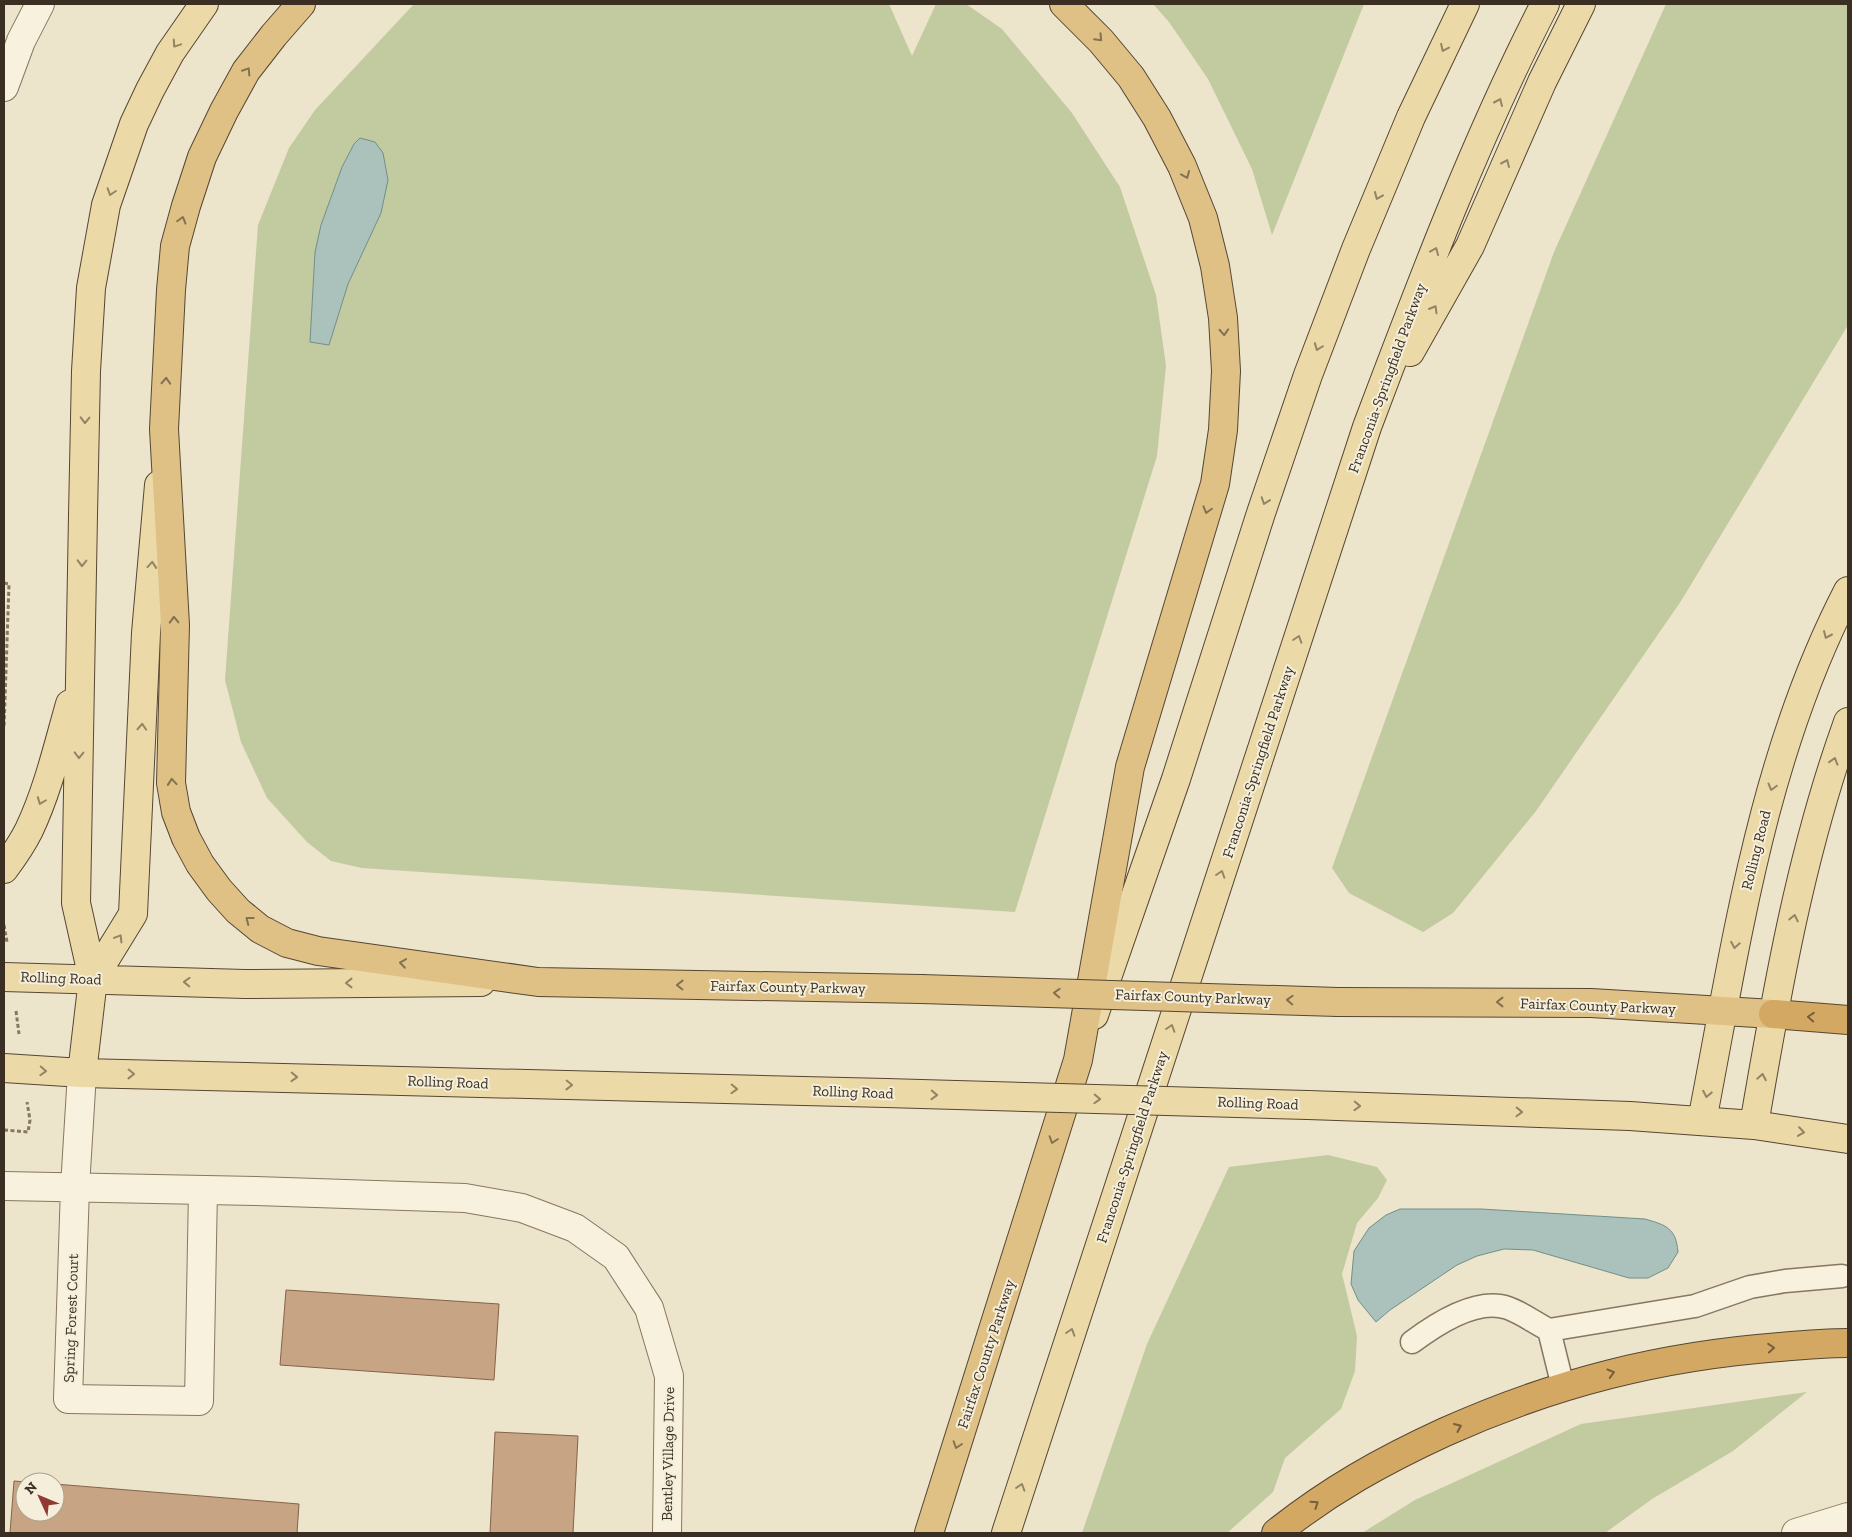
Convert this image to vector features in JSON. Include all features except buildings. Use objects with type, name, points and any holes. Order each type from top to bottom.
[{"type":"highway","name":"Fairfax County Parkway","points":[[301,4],[246,72],[224,110],[202,157],[186,206],[175,246],[164,429],[175,625],[171,783],[176,812],[186,838],[200,864],[218,890],[238,912],[260,929],[287,943],[318,951],[538,982],[921,989],[1338,1002],[1591,1003],[1848,1020]]},
{"type":"highway","name":"Fairfax County Parkway","points":[[929,1533],[1078,1060],[1130,766],[1215,484],[1223,430],[1226,372],[1223,318],[1215,266],[1203,218],[1182,166],[1157,118],[1131,77],[1102,41],[1064,4]]},
{"type":"highway","points":[[1276,1533],[1344,1483],[1401,1452],[1523,1399],[1625,1369],[1687,1357],[1757,1349],[1848,1343]]},
{"type":"main road","points":[[82,1073],[93,980],[76,903],[88,328],[91,288],[106,205],[134,124],[170,53],[204,4]]},
{"type":"main road","points":[[1078,1060],[1176,779],[1261,513],[1308,375],[1356,249],[1411,117],[1465,4]]},
{"type":"main road","name":"Franconia-Springfield Parkway","points":[[1006,1533],[1367,427],[1417,293],[1474,158],[1545,4]]},
{"type":"main road","points":[[1367,427],[1470,246],[1542,82],[1581,4]]},
{"type":"main road","points":[[93,980],[133,914],[146,633],[164,429]]},
{"type":"main road","name":"Rolling Road","points":[[1702,1121],[1740,918],[1782,752],[1809,675],[1848,591]]},
{"type":"main road","points":[[4,869],[16,852],[34,818],[44,793],[80,671]]},
{"type":"main road","points":[[1754,1126],[1773,1014],[1804,872],[1819,810],[1848,722]]},
{"type":"main road","name":"Rolling Road","points":[[4,977],[245,984],[538,982]]},
{"type":"main road","name":"Rolling Road","points":[[4,1068],[82,1073],[886,1093],[1630,1116],[1754,1126],[1848,1139]]},
{"type":"street","points":[[4,86],[21,41],[40,4]]},
{"type":"street","name":"Spring Forest Court","points":[[82,1073],[75,1187],[68,1399],[199,1402],[203,1190]]},
{"type":"street","points":[[4,1186],[203,1190]]},
{"type":"street","name":"Bentley Village Drive","points":[[203,1190],[465,1198],[522,1208],[575,1228],[616,1258],[649,1308],[669,1376],[667,1533]]},
{"type":"street","points":[[1796,1533],[1848,1517]]},
{"type":"lane","points":[[1412,1342],[1432,1327],[1454,1316],[1494,1305],[1519,1313],[1549,1330],[1694,1306],[1750,1287],[1785,1281],[1842,1276]]},
{"type":"lane","points":[[1549,1330],[1563,1387]]},
{"type":"path","points":[[4,583],[9,584],[4,728]]},
{"type":"path","points":[[4,925],[9,950]]},
{"type":"path","points":[[4,1130],[28,1132],[30,1120]]},
{"type":"green space","points":[[414,4],[889,4],[912,56],[936,4],[966,4],[1002,29],[1072,113],[1120,187],[1156,295],[1166,366],[1157,456],[1015,912],[362,868],[331,861],[307,842],[267,798],[241,742],[225,680],[258,225],[289,148],[315,110]]},
{"type":"green space","points":[[1153,4],[1364,4],[1272,235],[1252,169],[1208,79],[1169,22]]},
{"type":"green space","points":[[1666,4],[1848,4],[1848,325],[1681,601],[1536,811],[1453,913],[1423,932],[1349,893],[1332,868],[1554,252]]},
{"type":"green space","points":[[1328,1155],[1377,1167],[1387,1180],[1378,1198],[1357,1223],[1342,1274],[1357,1336],[1355,1371],[1341,1409],[1285,1458],[1273,1492],[1227,1533],[1082,1533],[1147,1344],[1229,1167]]},
{"type":"green space","points":[[1807,1392],[1733,1451],[1652,1499],[1605,1533],[1362,1533],[1415,1500],[1581,1424]]},
{"type":"water","points":[[360,138],[375,142],[383,153],[388,180],[381,213],[348,284],[329,345],[310,342],[315,252],[321,225],[342,167],[354,144]]},
{"type":"water","points":[[1400,1209],[1481,1209],[1645,1219],[1659,1223],[1669,1229],[1675,1238],[1678,1252],[1668,1268],[1648,1278],[1629,1278],[1533,1250],[1504,1249],[1477,1256],[1457,1265],[1390,1310],[1376,1322],[1358,1300],[1351,1284],[1354,1251],[1369,1228],[1386,1215]]}]
